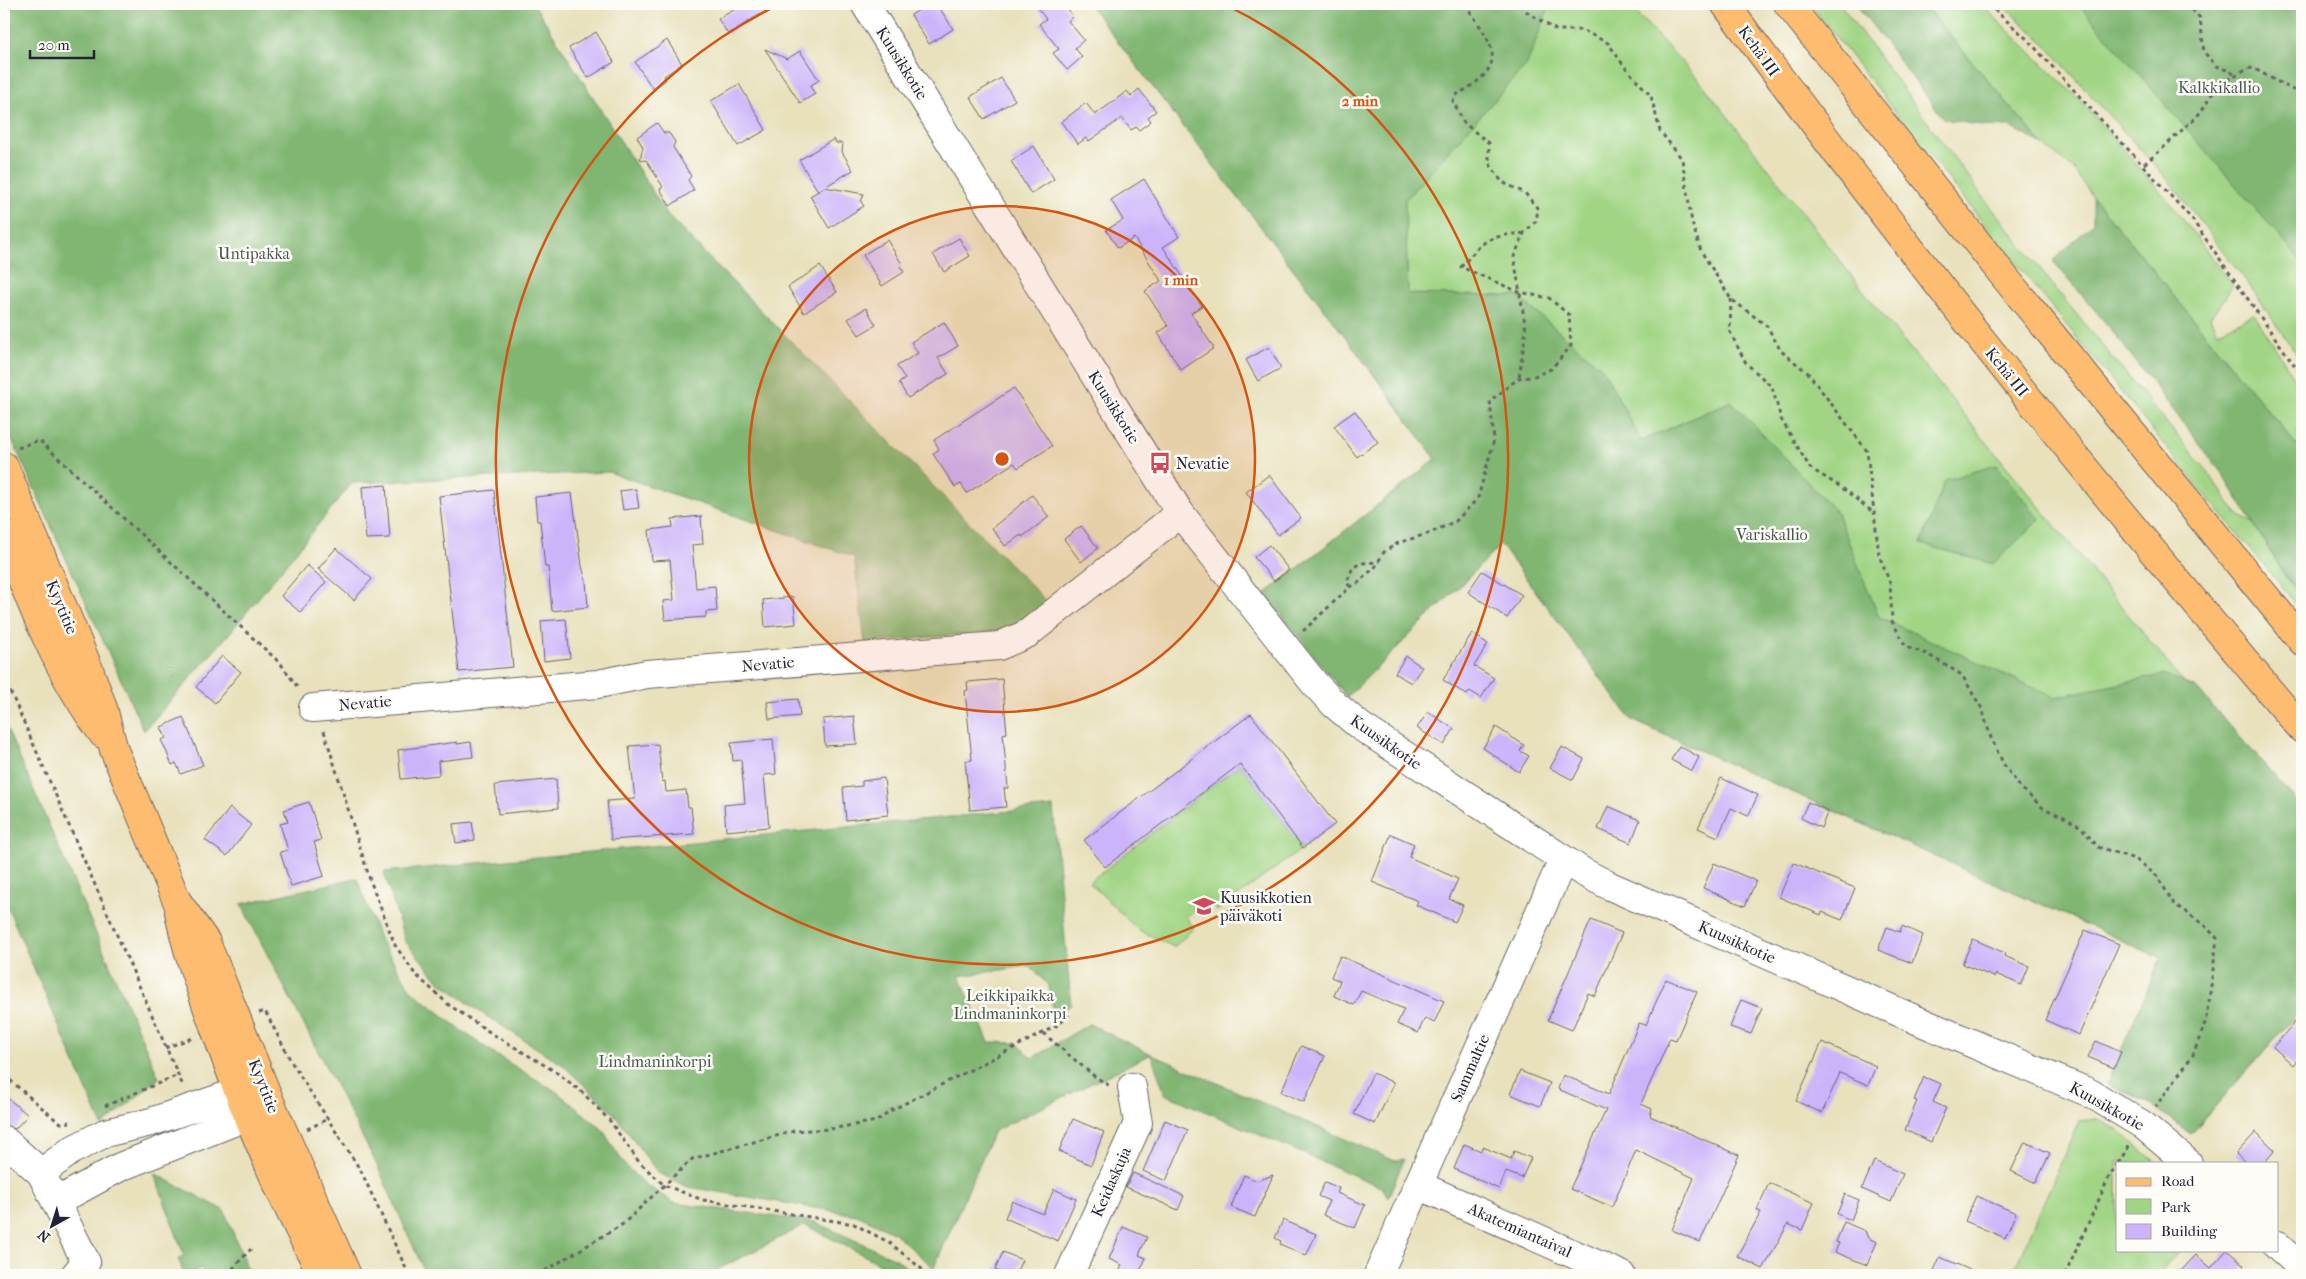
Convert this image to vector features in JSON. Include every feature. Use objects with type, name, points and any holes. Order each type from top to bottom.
[{"type":"main road","name":"Kehä III","points":[[1725,4],[1962,316],[2100,488],[2302,729]]},
{"type":"main road","points":[[1788,4],[2104,400],[2302,641]]},
{"type":"main road","name":"Kyytitie","points":[[4,466],[13,520],[90,672],[103,708],[114,750],[177,901],[186,947],[243,1104],[302,1238],[323,1275]]},
{"type":"main road","name":"Kyytitie","points":[[4,534],[41,628],[82,706],[114,750]]},
{"type":"main road","name":"Kyytitie","points":[[177,901],[206,942],[268,1097],[346,1275]]},
{"type":"street","name":"Kuusikkotie","points":[[865,4],[1180,513],[1284,646],[1334,704],[1360,726],[1563,860],[1610,886],[2090,1093],[2143,1125],[2187,1162]]},
{"type":"street","name":"Nevatie","points":[[313,708],[598,684],[647,674],[999,646],[1027,634],[1180,513]]},
{"type":"street","name":"Sammaltie","points":[[1378,1275],[1563,860]]},
{"type":"street","name":"Keidaskuja","points":[[1069,1275],[1138,1123],[1133,1094]]},
{"type":"street","points":[[48,1187],[120,1167],[243,1104],[268,1097]]},
{"type":"street","points":[[48,1187],[72,1150],[105,1133],[151,1122],[191,1107],[243,1104]]},
{"type":"street","points":[[4,1140],[48,1187],[86,1262],[75,1275]]},
{"type":"street","name":"Akatemiantaival","points":[[1418,1185],[1621,1275]]},
{"type":"street","points":[[2278,1246],[2302,1268]]},
{"type":"path","points":[[1465,4],[1490,39],[1493,60],[1484,77],[1454,96],[1453,101],[1464,123],[1489,143],[1489,163],[1502,182],[1525,193],[1538,209],[1536,221],[1524,233],[1514,257],[1526,330],[1519,378]]},
{"type":"path","points":[[1522,4],[1527,12],[1556,30],[1582,30],[1608,43],[1624,66],[1651,96],[1660,131],[1682,159],[1692,223],[1701,251],[1731,298],[1767,326],[1781,351],[1808,373],[1866,451],[1879,555],[1890,583],[1892,621],[1906,647],[1927,654],[1962,675],[1982,709],[1991,738],[2004,765],[2020,787],[2043,808],[2081,827],[2098,847],[2135,859],[2157,876],[2174,904],[2203,924],[2217,938],[2207,1018],[2194,1055],[2143,1125]]},
{"type":"path","points":[[1988,4],[2027,39],[2144,164],[2191,218],[2302,376]]},
{"type":"path","points":[[2186,4],[2200,18],[2204,52],[2216,66],[2238,74]]},
{"type":"path","points":[[2144,164],[2201,112],[2217,86],[2238,74],[2252,68],[2302,95]]},
{"type":"path","points":[[1284,646],[1295,640],[1350,587],[1357,584],[1380,562],[1384,552],[1398,543],[1430,533],[1456,520],[1478,498],[1494,440],[1490,401],[1519,378],[1532,377],[1551,369],[1571,346],[1569,315],[1549,298],[1519,292],[1461,267],[1483,242],[1494,236],[1524,233]]},
{"type":"path","points":[[1731,298],[1730,332],[1746,363],[1772,387],[1781,419],[1810,468],[1841,487],[1874,513]]},
{"type":"path","points":[[39,440],[281,664],[313,708],[325,733],[370,880],[395,944],[415,974],[449,1005],[556,1072],[582,1092],[610,1122],[639,1162],[664,1185],[703,1200],[810,1215],[854,1224],[890,1243],[929,1275]]},
{"type":"path","points":[[1350,587],[1347,582],[1353,568],[1363,563],[1380,562]]},
{"type":"path","points":[[4,677],[191,1107]]},
{"type":"path","points":[[265,1011],[292,1063],[361,1171],[409,1275]]},
{"type":"path","points":[[538,1275],[623,1224],[692,1159],[794,1131],[830,1129],[876,1121],[892,1110],[1058,1025],[1069,1015]]},
{"type":"path","points":[[1043,1033],[1094,1076],[1133,1094]]},
{"type":"path","points":[[4,1075],[61,1123],[75,1120]]},
{"type":"path","points":[[101,1108],[178,1075]]},
{"type":"path","points":[[2065,1275],[2109,1177],[2116,1166]]},
{"type":"path","points":[[227,1275],[251,1249]]},
{"type":"green space","name":"Untipakka","points":[[4,4],[534,4],[668,216],[1049,604],[1013,630],[865,643],[854,557],[609,472],[352,483],[228,635],[144,731],[4,422]]},
{"type":"green space","name":"Variskallio","points":[[1089,4],[1628,4],[1704,86],[1875,306],[2184,683],[2196,688],[2302,807],[2302,1010],[2191,1134],[2149,1103],[2107,1083],[2161,958],[1632,720],[1501,545],[1347,697],[1265,594],[1436,459],[1351,344]]},
{"type":"green space","name":"Variskallio","points":[[1089,4],[1550,4],[1527,64],[1405,200],[1408,294],[1517,296],[1603,369],[1641,441],[1731,401],[1837,513],[1879,617],[2054,697],[2163,675],[2196,688],[2302,807],[2302,1010],[2191,1134],[2149,1103],[2107,1083],[2161,958],[1632,720],[1501,545],[1347,697],[1265,594],[1436,459],[1351,344]]},
{"type":"green space","points":[[1810,4],[1840,4],[1980,193],[2072,309],[2209,474],[2237,514],[2253,523],[2288,581],[2302,596],[2302,611],[1980,219]]},
{"type":"green space","points":[[1856,4],[1923,4],[2043,145],[2011,127],[1983,126],[1944,119]]},
{"type":"green space","points":[[1923,4],[1981,4],[2081,101],[2167,199],[2233,285],[2210,317],[2217,332],[2254,314],[2302,390],[2302,452],[2093,197],[2072,167],[2043,145]]},
{"type":"green space","name":"Kalkkikallio","points":[[2001,4],[2302,4],[2302,362],[2247,282],[2169,181],[2037,36]]},
{"type":"green space","name":"Kalkkikallio","points":[[2078,4],[2302,4],[2302,262]]},
{"type":"green space","points":[[2093,197],[2302,452],[2302,596],[2289,581],[2224,476],[2110,328],[2053,261],[2093,223]]},
{"type":"green space","points":[[1996,465],[2040,519],[1993,564],[1921,544],[1945,480]]},
{"type":"green space","points":[[4,722],[159,1078],[102,1126],[4,899]]},
{"type":"green space","points":[[1240,764],[1303,848],[1217,911],[1209,900],[1186,917],[1194,928],[1174,947],[1137,929],[1089,882]]},
{"type":"green space","name":"Lindmaninkorpi","points":[[1053,807],[1071,1005],[1054,1016],[1049,986],[1029,966],[959,976],[989,1042],[1017,1043],[1032,1058],[1089,1024],[1151,1054],[994,1131],[934,1268],[893,1232],[857,1215],[688,1187],[658,1173],[615,1115],[563,1065],[477,1010],[439,981],[405,941],[384,872]]},
{"type":"green space","points":[[357,878],[379,938],[411,990],[462,1031],[501,1058],[557,1092],[602,1129],[624,1164],[642,1182],[674,1203],[815,1222],[898,1260],[914,1275],[902,1275],[805,1225],[707,1275],[426,1275],[377,1165],[241,904]]},
{"type":"green space","points":[[1151,1054],[1395,1161],[1404,1159],[1388,1198],[1383,1188],[1165,1094]]},
{"type":"green space","points":[[2097,1119],[2117,1130],[2156,1162],[2116,1162],[2116,1252],[2179,1252],[2158,1275],[2012,1275],[2079,1121]]},
{"type":"green space","points":[[154,1173],[224,1210],[250,1275],[204,1275],[202,1268],[185,1275],[178,1259],[184,1255]]},
{"type":"building","points":[[744,4],[777,4],[728,34],[718,19]]},
{"type":"building","points":[[929,4],[937,4],[953,29],[929,44],[911,15]]},
{"type":"building","points":[[1034,4],[1063,4],[1073,16],[1068,21],[1084,40],[1075,48],[1082,57],[1067,70],[1053,53],[1059,49],[1039,24],[1046,19]]},
{"type":"building","points":[[596,32],[614,62],[588,78],[569,48]]},
{"type":"building","points":[[667,40],[682,64],[664,76],[666,80],[653,89],[635,62]]},
{"type":"building","points":[[765,49],[787,59],[800,51],[819,80],[810,86],[815,94],[800,103]]},
{"type":"building","points":[[1001,78],[1015,100],[984,119],[970,97]]},
{"type":"building","points":[[739,84],[766,130],[738,146],[711,101]]},
{"type":"building","points":[[1139,89],[1156,111],[1148,117],[1151,121],[1139,130],[1136,127],[1131,130],[1122,118],[1089,141],[1086,138],[1078,144],[1061,122],[1086,103],[1095,115],[1127,91],[1131,96]]},
{"type":"building","points":[[657,123],[664,133],[669,133],[675,142],[673,147],[691,176],[688,180],[694,190],[670,206],[660,189],[663,187],[647,161],[640,159],[643,147],[637,137]]},
{"type":"building","points":[[834,139],[836,143],[843,143],[842,152],[853,170],[818,191],[799,160]]},
{"type":"building","points":[[1034,146],[1054,179],[1031,194],[1011,161]]},
{"type":"building","points":[[1144,179],[1179,237],[1163,247],[1202,306],[1191,313],[1214,348],[1181,370],[1158,333],[1168,326],[1145,291],[1161,281],[1134,238],[1118,248],[1106,230],[1123,220],[1111,200]]},
{"type":"building","points":[[825,187],[864,194],[861,202],[864,206],[829,228],[810,196]]},
{"type":"building","points":[[959,238],[970,256],[944,272],[933,254]]},
{"type":"building","points":[[887,240],[902,264],[900,266],[904,272],[882,286],[863,255]]},
{"type":"building","points":[[820,266],[837,292],[804,313],[788,287]]},
{"type":"building","points":[[866,308],[876,325],[859,335],[848,319]]},
{"type":"building","points":[[944,322],[958,346],[938,358],[948,374],[908,398],[899,383],[905,379],[897,366],[918,353],[911,342]]},
{"type":"building","points":[[1269,347],[1281,368],[1258,381],[1246,360]]},
{"type":"building","points":[[1014,388],[1052,446],[1018,468],[1014,463],[967,493],[961,484],[955,487],[933,454],[939,449],[934,440]]},
{"type":"building","points":[[1355,411],[1378,442],[1357,457],[1334,426]]},
{"type":"building","points":[[1269,475],[1301,518],[1278,535],[1246,492]]},
{"type":"building","points":[[386,485],[390,538],[366,539],[362,487]]},
{"type":"building","points":[[636,489],[639,508],[623,510],[620,491]]},
{"type":"building","points":[[494,490],[513,667],[459,672],[439,496]]},
{"type":"building","points":[[572,493],[582,566],[586,581],[588,607],[552,611],[548,567],[545,567],[540,521],[537,521],[535,497]]},
{"type":"building","points":[[1032,495],[1049,517],[1022,537],[1021,535],[1005,546],[992,528]]},
{"type":"building","points":[[701,516],[703,544],[692,545],[696,588],[715,586],[717,611],[706,612],[706,617],[665,620],[663,601],[674,600],[670,560],[652,561],[649,530],[673,527],[672,519]]},
{"type":"building","points":[[1081,526],[1098,548],[1081,562],[1064,539]]},
{"type":"building","points":[[1269,545],[1289,570],[1274,581],[1254,557]]},
{"type":"building","points":[[336,548],[372,579],[354,600],[318,569]]},
{"type":"building","points":[[307,565],[326,582],[300,612],[281,596]]},
{"type":"building","points":[[1482,571],[1522,595],[1507,618],[1468,592]]},
{"type":"building","points":[[793,597],[796,624],[765,627],[763,600]]},
{"type":"building","points":[[566,619],[570,658],[544,661],[541,621]]},
{"type":"building","points":[[1472,633],[1488,644],[1474,666],[1494,678],[1481,698],[1470,691],[1467,695],[1443,680]]},
{"type":"building","points":[[222,656],[241,672],[215,703],[196,687]]},
{"type":"building","points":[[1406,656],[1422,667],[1411,683],[1395,673]]},
{"type":"building","points":[[1002,679],[1007,733],[1003,734],[1008,788],[1004,788],[1006,807],[970,810],[965,761],[972,760],[965,691],[968,690],[967,682]]},
{"type":"building","points":[[798,699],[800,716],[769,719],[767,702]]},
{"type":"building","points":[[1428,712],[1454,729],[1444,745],[1417,728]]},
{"type":"building","points":[[1251,714],[1335,824],[1303,848],[1240,764],[1105,867],[1084,840]]},
{"type":"building","points":[[854,716],[857,744],[825,746],[823,719]]},
{"type":"building","points":[[183,717],[203,765],[181,774],[176,763],[172,765],[161,740],[166,738],[161,727]]},
{"type":"building","points":[[1496,727],[1524,745],[1520,751],[1529,756],[1519,772],[1483,748]]},
{"type":"building","points":[[773,739],[776,774],[764,775],[769,827],[726,831],[724,805],[745,803],[741,760],[733,761],[731,743]]},
{"type":"building","points":[[457,742],[457,744],[471,742],[473,757],[438,761],[439,775],[401,779],[398,750]]},
{"type":"building","points":[[658,744],[662,782],[665,781],[666,792],[686,790],[688,807],[691,807],[694,834],[611,840],[607,801],[635,799],[629,746]]},
{"type":"building","points":[[1679,746],[1699,757],[1692,771],[1671,760]]},
{"type":"building","points":[[1562,747],[1584,759],[1573,780],[1550,768]]},
{"type":"building","points":[[884,778],[888,815],[846,820],[843,788],[862,786],[862,781]]},
{"type":"building","points":[[1721,778],[1758,795],[1748,816],[1731,808],[1718,837],[1698,828]]},
{"type":"building","points":[[556,779],[558,808],[498,814],[495,785]]},
{"type":"building","points":[[309,802],[321,840],[314,842],[324,876],[291,886],[280,852],[288,850],[280,824],[288,822],[284,810]]},
{"type":"building","points":[[1808,802],[1828,811],[1821,828],[1801,818]]},
{"type":"building","points":[[1608,806],[1640,820],[1631,843],[1598,829]]},
{"type":"building","points":[[230,808],[251,825],[227,856],[205,840]]},
{"type":"building","points":[[472,822],[475,840],[456,843],[453,824]]},
{"type":"building","points":[[1391,834],[1414,844],[1409,857],[1458,879],[1449,899],[1463,905],[1455,922],[1416,905],[1418,901],[1372,882]]},
{"type":"building","points":[[1714,863],[1756,881],[1745,906],[1703,888]]},
{"type":"building","points":[[1794,863],[1855,888],[1842,920],[1822,912],[1821,915],[1779,897]]},
{"type":"building","points":[[1591,920],[1622,933],[1595,996],[1588,993],[1572,1030],[1548,1020]]},
{"type":"building","points":[[1902,926],[1923,935],[1912,963],[1878,950],[1887,927],[1900,932]]},
{"type":"building","points":[[2085,930],[2119,944],[2079,1035],[2045,1020]]},
{"type":"building","points":[[1973,939],[2005,953],[2004,956],[2029,966],[2021,985],[1996,974],[1994,977],[1962,964]]},
{"type":"building","points":[[1340,956],[1444,1001],[1434,1023],[1425,1018],[1418,1033],[1397,1024],[1404,1009],[1361,991],[1354,1005],[1334,996],[1340,981],[1331,977]]},
{"type":"building","points":[[1666,979],[1697,992],[1676,1040],[1670,1038],[1641,1104],[1652,1109],[1650,1116],[1739,1155],[1700,1242],[1672,1230],[1694,1178],[1636,1150],[1612,1207],[1570,1189],[1606,1110],[1558,1089],[1563,1075],[1609,1094],[1639,1023],[1646,1025]]},
{"type":"building","points":[[1741,1000],[1762,1008],[1751,1034],[1730,1027]]},
{"type":"building","points":[[2302,1014],[2302,1054],[2293,1065],[2273,1047]]},
{"type":"building","points":[[2096,1041],[2121,1052],[2114,1068],[2088,1057]]},
{"type":"building","points":[[1822,1042],[1876,1066],[1868,1085],[1840,1073],[1822,1113],[1796,1101]]},
{"type":"building","points":[[1301,1046],[1325,1056],[1304,1102],[1281,1092]]},
{"type":"building","points":[[1520,1071],[1550,1083],[1540,1106],[1510,1094]]},
{"type":"building","points":[[1373,1073],[1394,1083],[1375,1124],[1354,1114]]},
{"type":"building","points":[[1924,1077],[1941,1084],[1933,1102],[1946,1108],[1931,1142],[1905,1130],[1917,1101],[1914,1100]]},
{"type":"building","points":[[4,1095],[28,1115],[15,1129],[4,1125]]},
{"type":"building","points":[[1073,1119],[1104,1132],[1091,1165],[1059,1151]]},
{"type":"building","points":[[1165,1120],[1188,1130],[1166,1181],[1143,1171]]},
{"type":"building","points":[[2256,1132],[2275,1150],[2265,1162],[2245,1162],[2236,1154]]},
{"type":"building","points":[[2025,1142],[2050,1153],[2036,1183],[2011,1171]]},
{"type":"building","points":[[1464,1144],[1481,1151],[1483,1147],[1511,1159],[1514,1151],[1531,1158],[1522,1178],[1506,1172],[1499,1189],[1454,1169]]},
{"type":"building","points":[[1874,1161],[1903,1174],[1891,1202],[1862,1189]]},
{"type":"building","points":[[1133,1173],[1184,1196],[1178,1210],[1126,1187]]},
{"type":"building","points":[[1244,1175],[1257,1181],[1273,1175],[1255,1217],[1231,1207]]},
{"type":"building","points":[[1325,1182],[1339,1188],[1337,1193],[1365,1205],[1355,1228],[1323,1215],[1329,1201],[1318,1196]]},
{"type":"building","points":[[1769,1183],[1814,1203],[1802,1230],[1788,1224],[1763,1269],[1737,1256],[1761,1212],[1757,1210]]},
{"type":"building","points":[[1054,1189],[1076,1199],[1058,1241],[1005,1218],[1012,1201],[1043,1214]]},
{"type":"building","points":[[1845,1194],[1859,1200],[1851,1220],[1837,1214]]},
{"type":"building","points":[[1976,1196],[2016,1213],[2005,1238],[1965,1221]]},
{"type":"building","points":[[1283,1220],[1316,1234],[1306,1256],[1280,1244],[1281,1241],[1275,1238]]},
{"type":"building","points":[[1844,1222],[1865,1231],[1868,1238],[1877,1242],[1867,1265],[1835,1252],[1839,1243],[1836,1242]]},
{"type":"building","points":[[1123,1227],[1147,1237],[1139,1255],[1146,1258],[1138,1275],[1118,1275],[1122,1265],[1109,1259]]},
{"type":"building","points":[[1003,1252],[1022,1260],[1015,1275],[1007,1275],[995,1270]]},
{"type":"building","points":[[2225,1252],[2229,1252],[2244,1265],[2235,1275],[2177,1275],[2196,1255],[2211,1268]]},
{"type":"building","points":[[1940,1257],[1982,1275],[1932,1275]]},
{"type":"place","name":"Nevatie","points":[[1160,463]]},
{"type":"place","name":"Kuusikkotien päiväkoti","points":[[1204,906]]},
{"type":"park label","name":"Leikkipaikka Lindmaninkorpi","points":[[1010,1004]]}]
